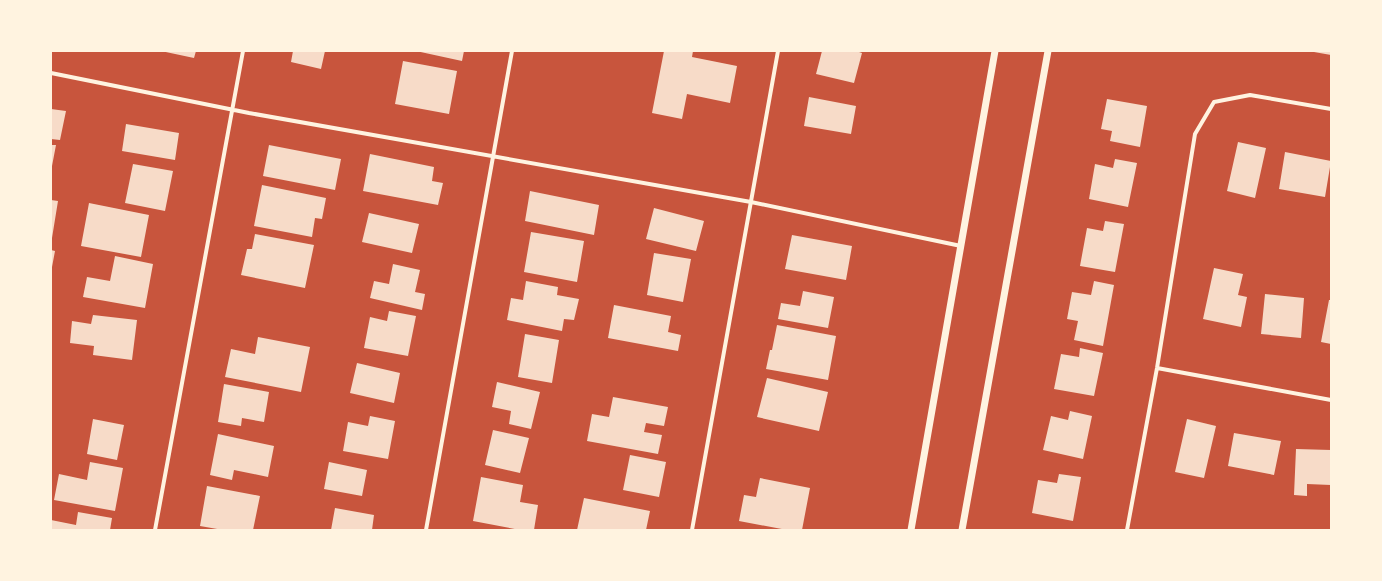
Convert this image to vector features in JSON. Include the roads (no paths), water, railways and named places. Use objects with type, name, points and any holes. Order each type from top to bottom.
[{"type":"street","points":[[155,530],[243,51]]},
{"type":"street","points":[[426,530],[512,51]]},
{"type":"street","points":[[692,530],[778,51]]},
{"type":"street","points":[[911,530],[995,51]]},
{"type":"street","points":[[962,530],[1048,51]]},
{"type":"street","points":[[51,73],[232,109],[751,202],[961,246]]},
{"type":"street","points":[[1127,530],[1157,368],[1195,134],[1214,102],[1250,95],[1331,110]]},
{"type":"street","points":[[1157,368],[1331,400]]}]
